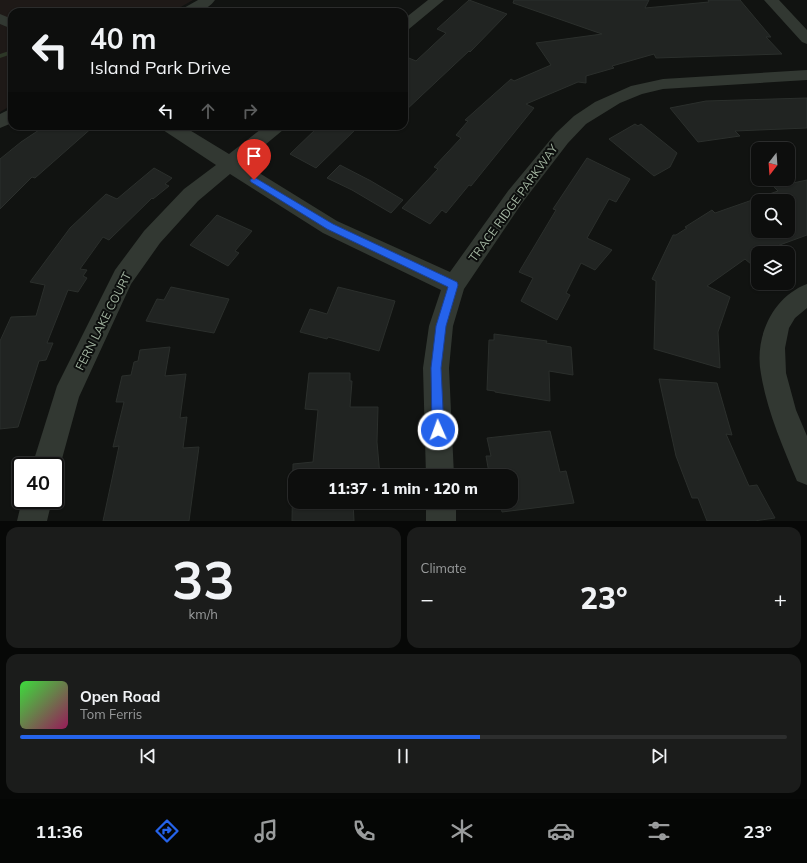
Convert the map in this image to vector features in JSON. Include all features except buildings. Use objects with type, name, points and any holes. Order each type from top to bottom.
[{"type":"street","points":[[194,8],[208,0]]},
{"type":"street","points":[[408,23],[437,0]]},
{"type":"street","points":[[771,0],[807,39]]},
{"type":"street","name":"TRACE RIDGE PARKWAY","points":[[440,469],[436,368],[441,326],[454,285],[515,197],[562,138],[580,120],[601,106],[637,90],[664,84],[807,75]]},
{"type":"street","points":[[175,130],[330,227],[454,285]]},
{"type":"street","name":"FERN LAKE COURT","points":[[49,457],[66,395],[123,277],[152,237],[191,195],[272,130]]},
{"type":"street","points":[[807,294],[787,310],[778,324],[773,348],[773,374],[783,410],[807,471]]},
{"type":"street","points":[[32,521],[35,509]]},
{"type":"street","points":[[441,509],[442,521]]},
{"type":"shaded area","points":[[0,0],[193,0],[179,8],[8,8],[8,107],[0,112]]},
{"type":"waterway","points":[[0,56],[8,53]]},
{"type":"route","points":[[254,180],[330,227],[454,285],[441,326],[436,368],[438,430]]}]
